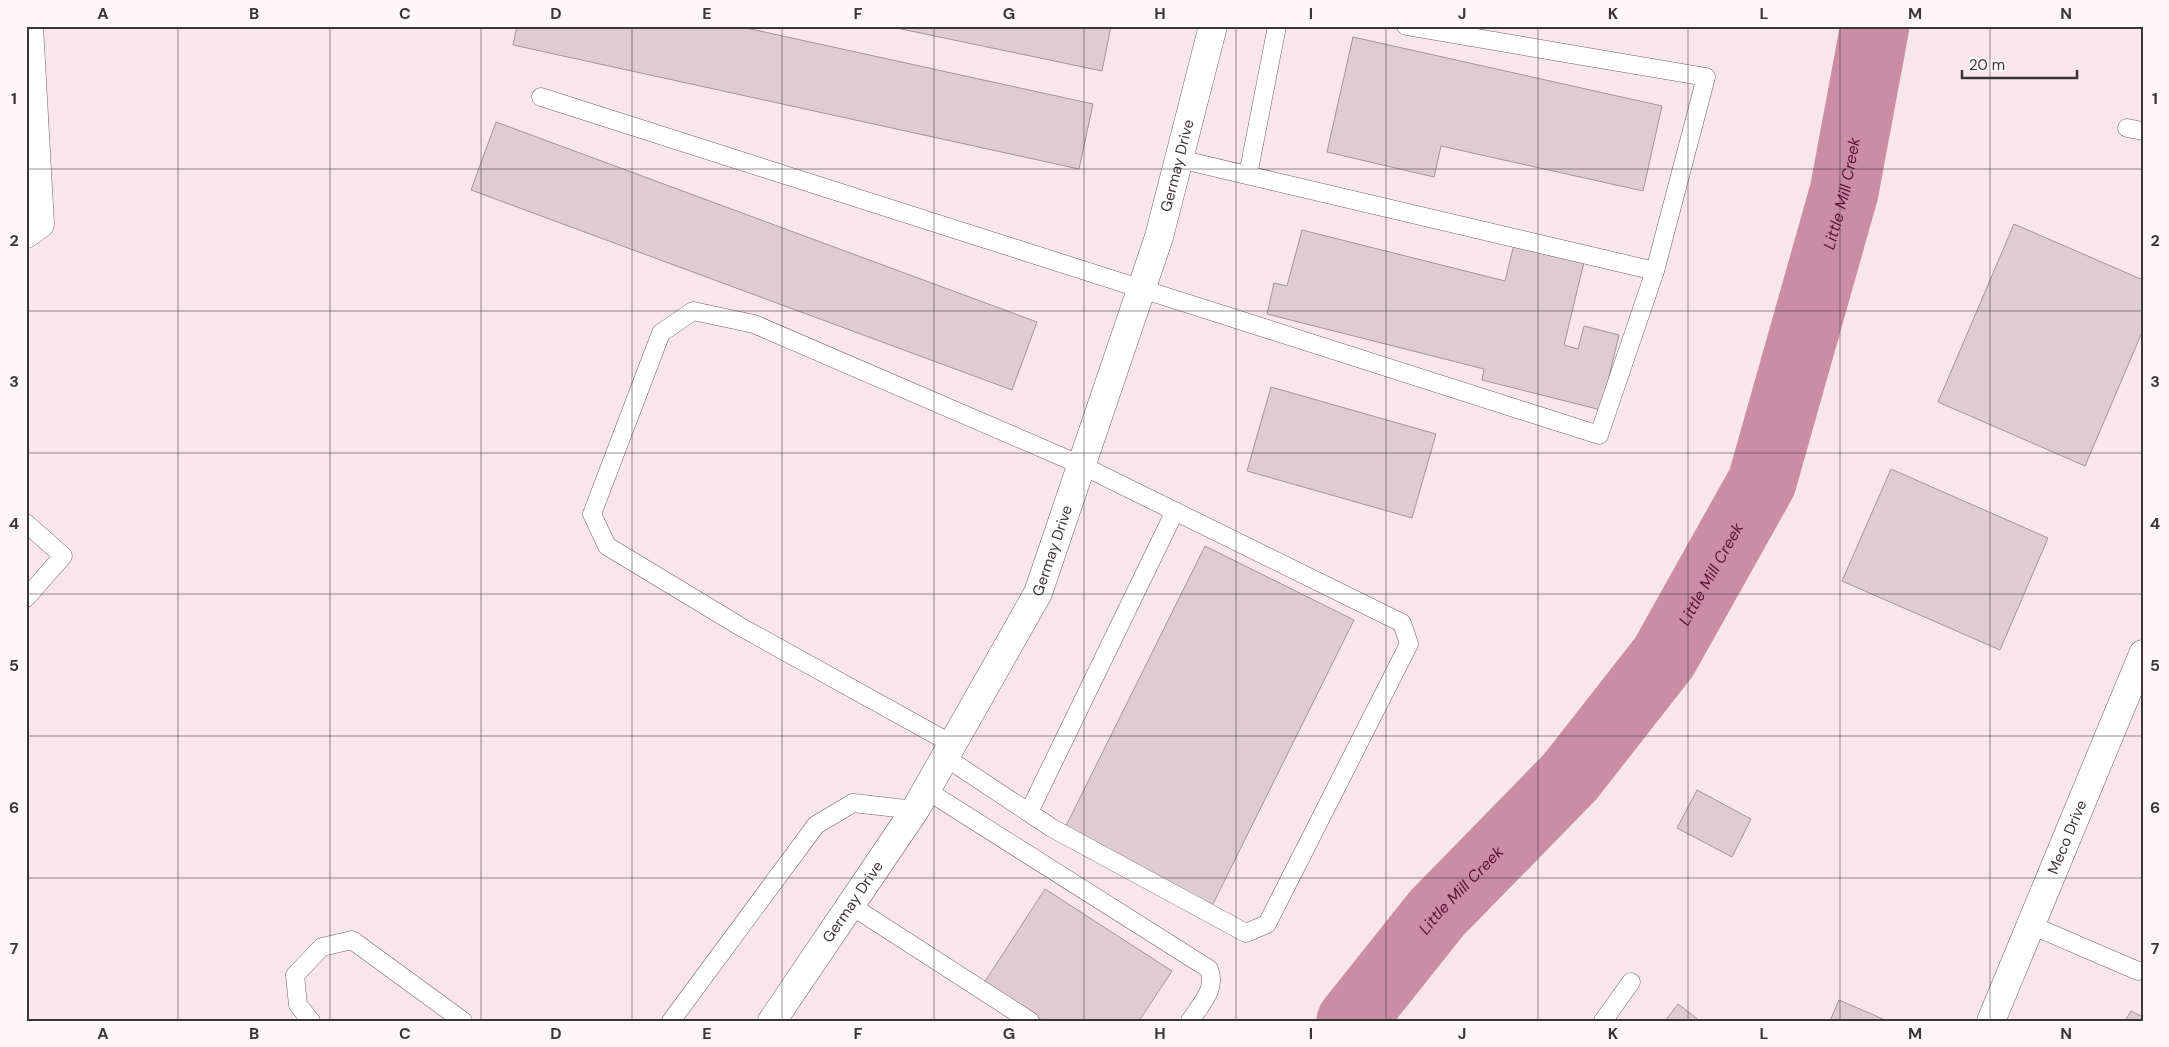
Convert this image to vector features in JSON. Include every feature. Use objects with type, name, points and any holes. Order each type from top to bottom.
[{"type":"street","points":[[26,234],[40,224],[29,26]]},
{"type":"street","name":"Germay Drive","points":[[772,1021],[921,800],[1038,593],[1159,237],[1213,26]]},
{"type":"street","name":"Meco Drive","points":[[1991,1021],[2143,654]]},
{"type":"lane","points":[[1248,175],[1277,26]]},
{"type":"lane","points":[[541,97],[1599,435],[1654,271],[1706,77],[1406,26]]},
{"type":"lane","points":[[1179,159],[1654,271]]},
{"type":"lane","points":[[693,311],[754,324],[1081,465],[1175,511],[1402,623],[1409,644],[1267,924],[1246,933],[1052,828],[949,750],[607,546],[592,514],[660,333],[693,311]]},
{"type":"lane","points":[[1029,812],[1175,511]]},
{"type":"lane","points":[[26,523],[63,556],[26,598]]},
{"type":"lane","points":[[671,1021],[816,825],[853,803],[921,800],[1209,969],[1212,979],[1210,989],[1190,1021]]},
{"type":"lane","points":[[850,905],[1030,1021]]},
{"type":"lane","points":[[2031,925],[2138,971],[2143,970]]},
{"type":"lane","points":[[311,1021],[298,1006],[295,975],[322,947],[352,940],[464,1021]]},
{"type":"lane","points":[[1603,1021],[1631,982]]},
{"type":"building","points":[[517,26],[737,26],[1093,104],[1079,169],[513,45]]},
{"type":"building","points":[[887,26],[1111,26],[1102,71]]},
{"type":"building","points":[[1353,37],[1662,106],[1643,191],[1441,146],[1434,177],[1327,152]]},
{"type":"building","points":[[496,122],[1037,322],[1012,390],[471,190]]},
{"type":"building","points":[[2014,224],[2143,280],[2143,330],[2085,466],[1938,402]]},
{"type":"building","points":[[1302,230],[1505,281],[1515,240],[1585,258],[1564,345],[1578,349],[1584,326],[1619,335],[1601,410],[1482,380],[1484,369],[1267,314],[1274,283],[1287,286]]},
{"type":"building","points":[[1271,387],[1436,434],[1412,518],[1247,471]]},
{"type":"building","points":[[1891,469],[2048,538],[2000,650],[1842,581]]},
{"type":"building","points":[[1205,546],[1354,620],[1212,906],[1063,832]]},
{"type":"building","points":[[1697,790],[1751,819],[1732,857],[1677,828]]},
{"type":"building","points":[[1045,889],[1172,971],[1139,1021],[1043,1021],[984,983]]},
{"type":"building","points":[[1839,1000],[1883,1019],[1882,1021],[1830,1021]]},
{"type":"building","points":[[1678,1004],[1700,1021],[1665,1021]]},
{"type":"building","points":[[2131,1011],[2143,1017],[2143,1021],[2125,1021]]},
{"type":"waterway","name":"Little Mill Creek","points":[[1351,1021],[1437,913],[1570,777],[1664,657],[1762,482],[1844,192],[1875,26]]}]
